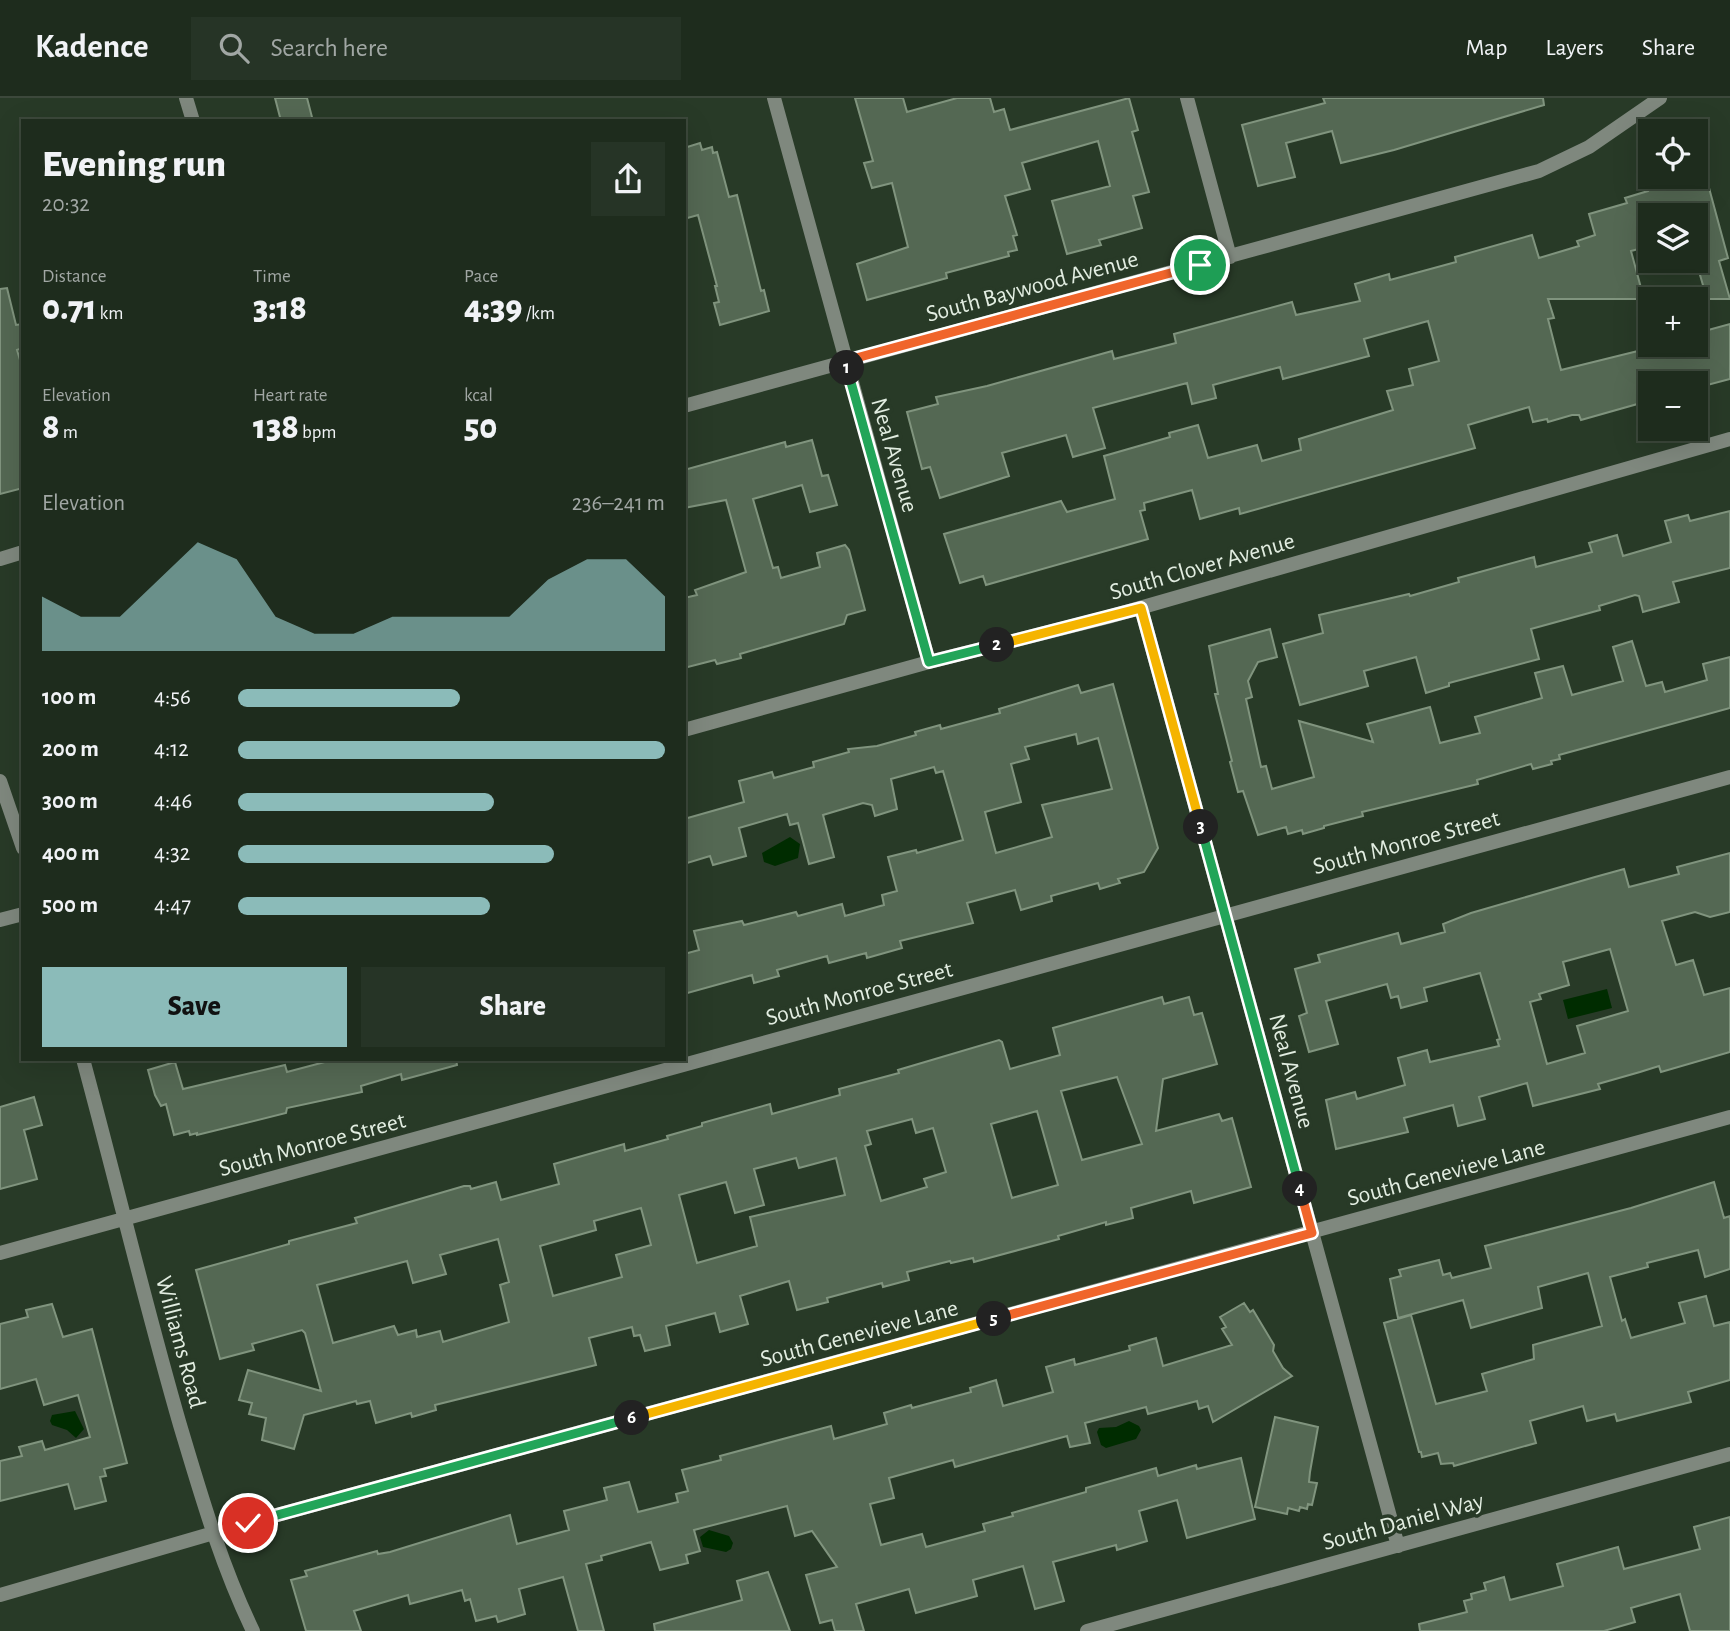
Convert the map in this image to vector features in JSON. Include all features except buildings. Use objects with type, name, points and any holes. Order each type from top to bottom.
[{"type":"street","points":[[186,98],[191,119]]},
{"type":"street","name":"Neal Avenue","points":[[774,98],[929,662]]},
{"type":"street","points":[[1187,98],[1230,257]]},
{"type":"street","name":"South Baywood Avenue","points":[[686,405],[1539,171],[1588,147],[1660,98]]},
{"type":"street","name":"South Clover Avenue","points":[[686,729],[929,662],[1141,608],[1730,439]]},
{"type":"street","points":[[0,559],[21,553]]},
{"type":"street","name":"Neal Avenue","points":[[1141,608],[1398,1546]]},
{"type":"street","name":"South Monroe Street","points":[[0,1253],[1730,777]]},
{"type":"street","points":[[0,781],[21,842]]},
{"type":"street","points":[[0,920],[21,915]]},
{"type":"street","name":"Williams Road","points":[[84,1061],[167,1380],[214,1533],[253,1631]]},
{"type":"street","name":"South Genevieve Lane","points":[[0,1595],[214,1533],[1730,1117]]},
{"type":"street","name":"South Daniel Way","points":[[1087,1631],[1730,1454]]},
{"type":"shaded area","points":[[790,837],[800,844],[798,858],[775,866],[764,862],[762,853]]},
{"type":"shaded area","points":[[1607,989],[1612,1008],[1568,1019],[1563,1000]]},
{"type":"shaded area","points":[[75,1411],[84,1429],[76,1438],[67,1430],[52,1425],[50,1421],[52,1415]]},
{"type":"shaded area","points":[[1129,1421],[1141,1430],[1136,1439],[1106,1448],[1101,1445],[1097,1432],[1099,1428],[1116,1427]]},
{"type":"shaded area","points":[[709,1530],[729,1536],[733,1543],[731,1549],[726,1552],[703,1547],[700,1537]]},
{"type":"route","points":[[248,1523],[1312,1233],[1141,608],[929,662],[845,361],[1200,265]]}]
